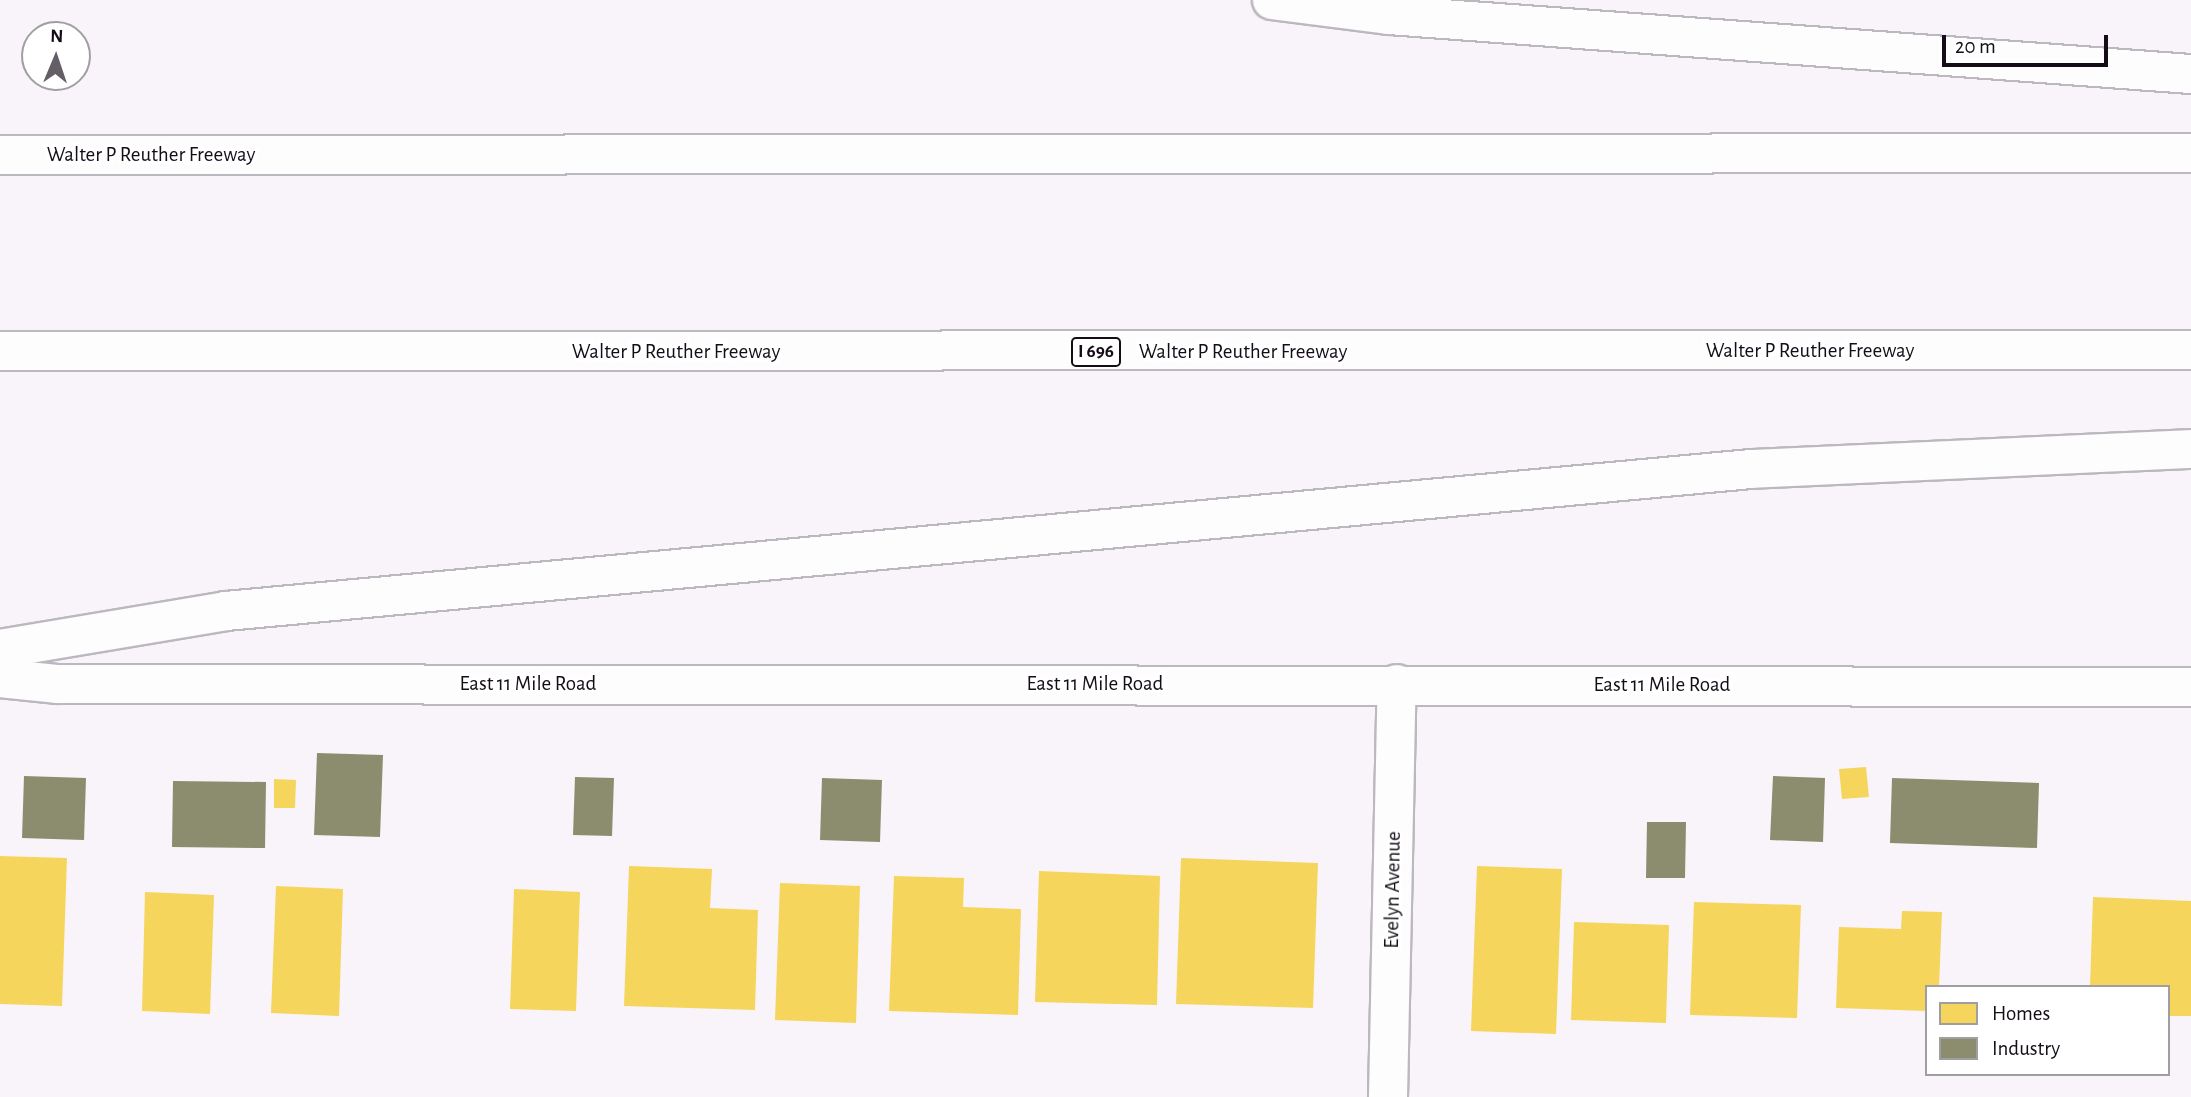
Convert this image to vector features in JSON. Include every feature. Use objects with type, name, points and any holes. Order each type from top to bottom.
[{"type":"main road","points":[[1272,0],[1430,18],[2191,74]]},
{"type":"main road","name":"Walter P Reuther Freeway","points":[[0,155],[2191,153]]},
{"type":"main road","name":"Walter P Reuther Freeway","points":[[0,352],[2191,350]]},
{"type":"main road","points":[[0,649],[226,611],[1751,469],[2191,449]]},
{"type":"main road","name":"East 11 Mile Road","points":[[0,678],[57,684],[2191,687]]},
{"type":"main road","name":"Evelyn Avenue","points":[[1388,1097],[1397,684]]},
{"type":"building: Homes","points":[[1866,767],[1869,797],[1842,799],[1839,769]]},
{"type":"building: Homes","points":[[274,779],[296,780],[295,808],[274,808]]},
{"type":"building: Homes","points":[[0,856],[67,858],[62,1006],[0,1004]]},
{"type":"building: Homes","points":[[1181,858],[1318,863],[1313,1008],[1176,1004]]},
{"type":"building: Homes","points":[[629,866],[712,869],[710,908],[758,910],[755,1010],[624,1006]]},
{"type":"building: Homes","points":[[1477,866],[1562,869],[1556,1034],[1471,1031]]},
{"type":"building: Homes","points":[[1039,871],[1160,876],[1157,1005],[1035,1002]]},
{"type":"building: Homes","points":[[894,876],[964,878],[963,907],[1021,909],[1018,1015],[889,1011]]},
{"type":"building: Homes","points":[[780,883],[860,886],[856,1023],[775,1020]]},
{"type":"building: Homes","points":[[276,886],[343,889],[339,1016],[271,1013]]},
{"type":"building: Homes","points":[[514,889],[580,892],[576,1011],[510,1009]]},
{"type":"building: Homes","points":[[145,892],[214,895],[210,1014],[142,1011]]},
{"type":"building: Homes","points":[[2093,897],[2191,901],[2191,1016],[2170,1016],[2170,985],[2090,985]]},
{"type":"building: Homes","points":[[1694,902],[1801,905],[1797,1018],[1690,1015]]},
{"type":"building: Homes","points":[[1902,911],[1942,912],[1939,985],[1925,985],[1925,1011],[1836,1008],[1839,927],[1901,929]]},
{"type":"building: Homes","points":[[1574,922],[1669,925],[1666,1023],[1571,1020]]},
{"type":"building: Industry","points":[[317,753],[383,755],[380,837],[314,835]]},
{"type":"building: Industry","points":[[24,776],[86,778],[84,840],[22,838]]},
{"type":"building: Industry","points":[[1773,776],[1825,778],[1823,842],[1770,840]]},
{"type":"building: Industry","points":[[575,777],[614,778],[612,836],[573,835]]},
{"type":"building: Industry","points":[[822,778],[882,780],[880,842],[820,840]]},
{"type":"building: Industry","points":[[1892,778],[2039,783],[2037,848],[1890,843]]},
{"type":"building: Industry","points":[[173,781],[266,782],[265,848],[172,847]]},
{"type":"building: Industry","points":[[1647,822],[1686,822],[1685,878],[1646,878]]}]
